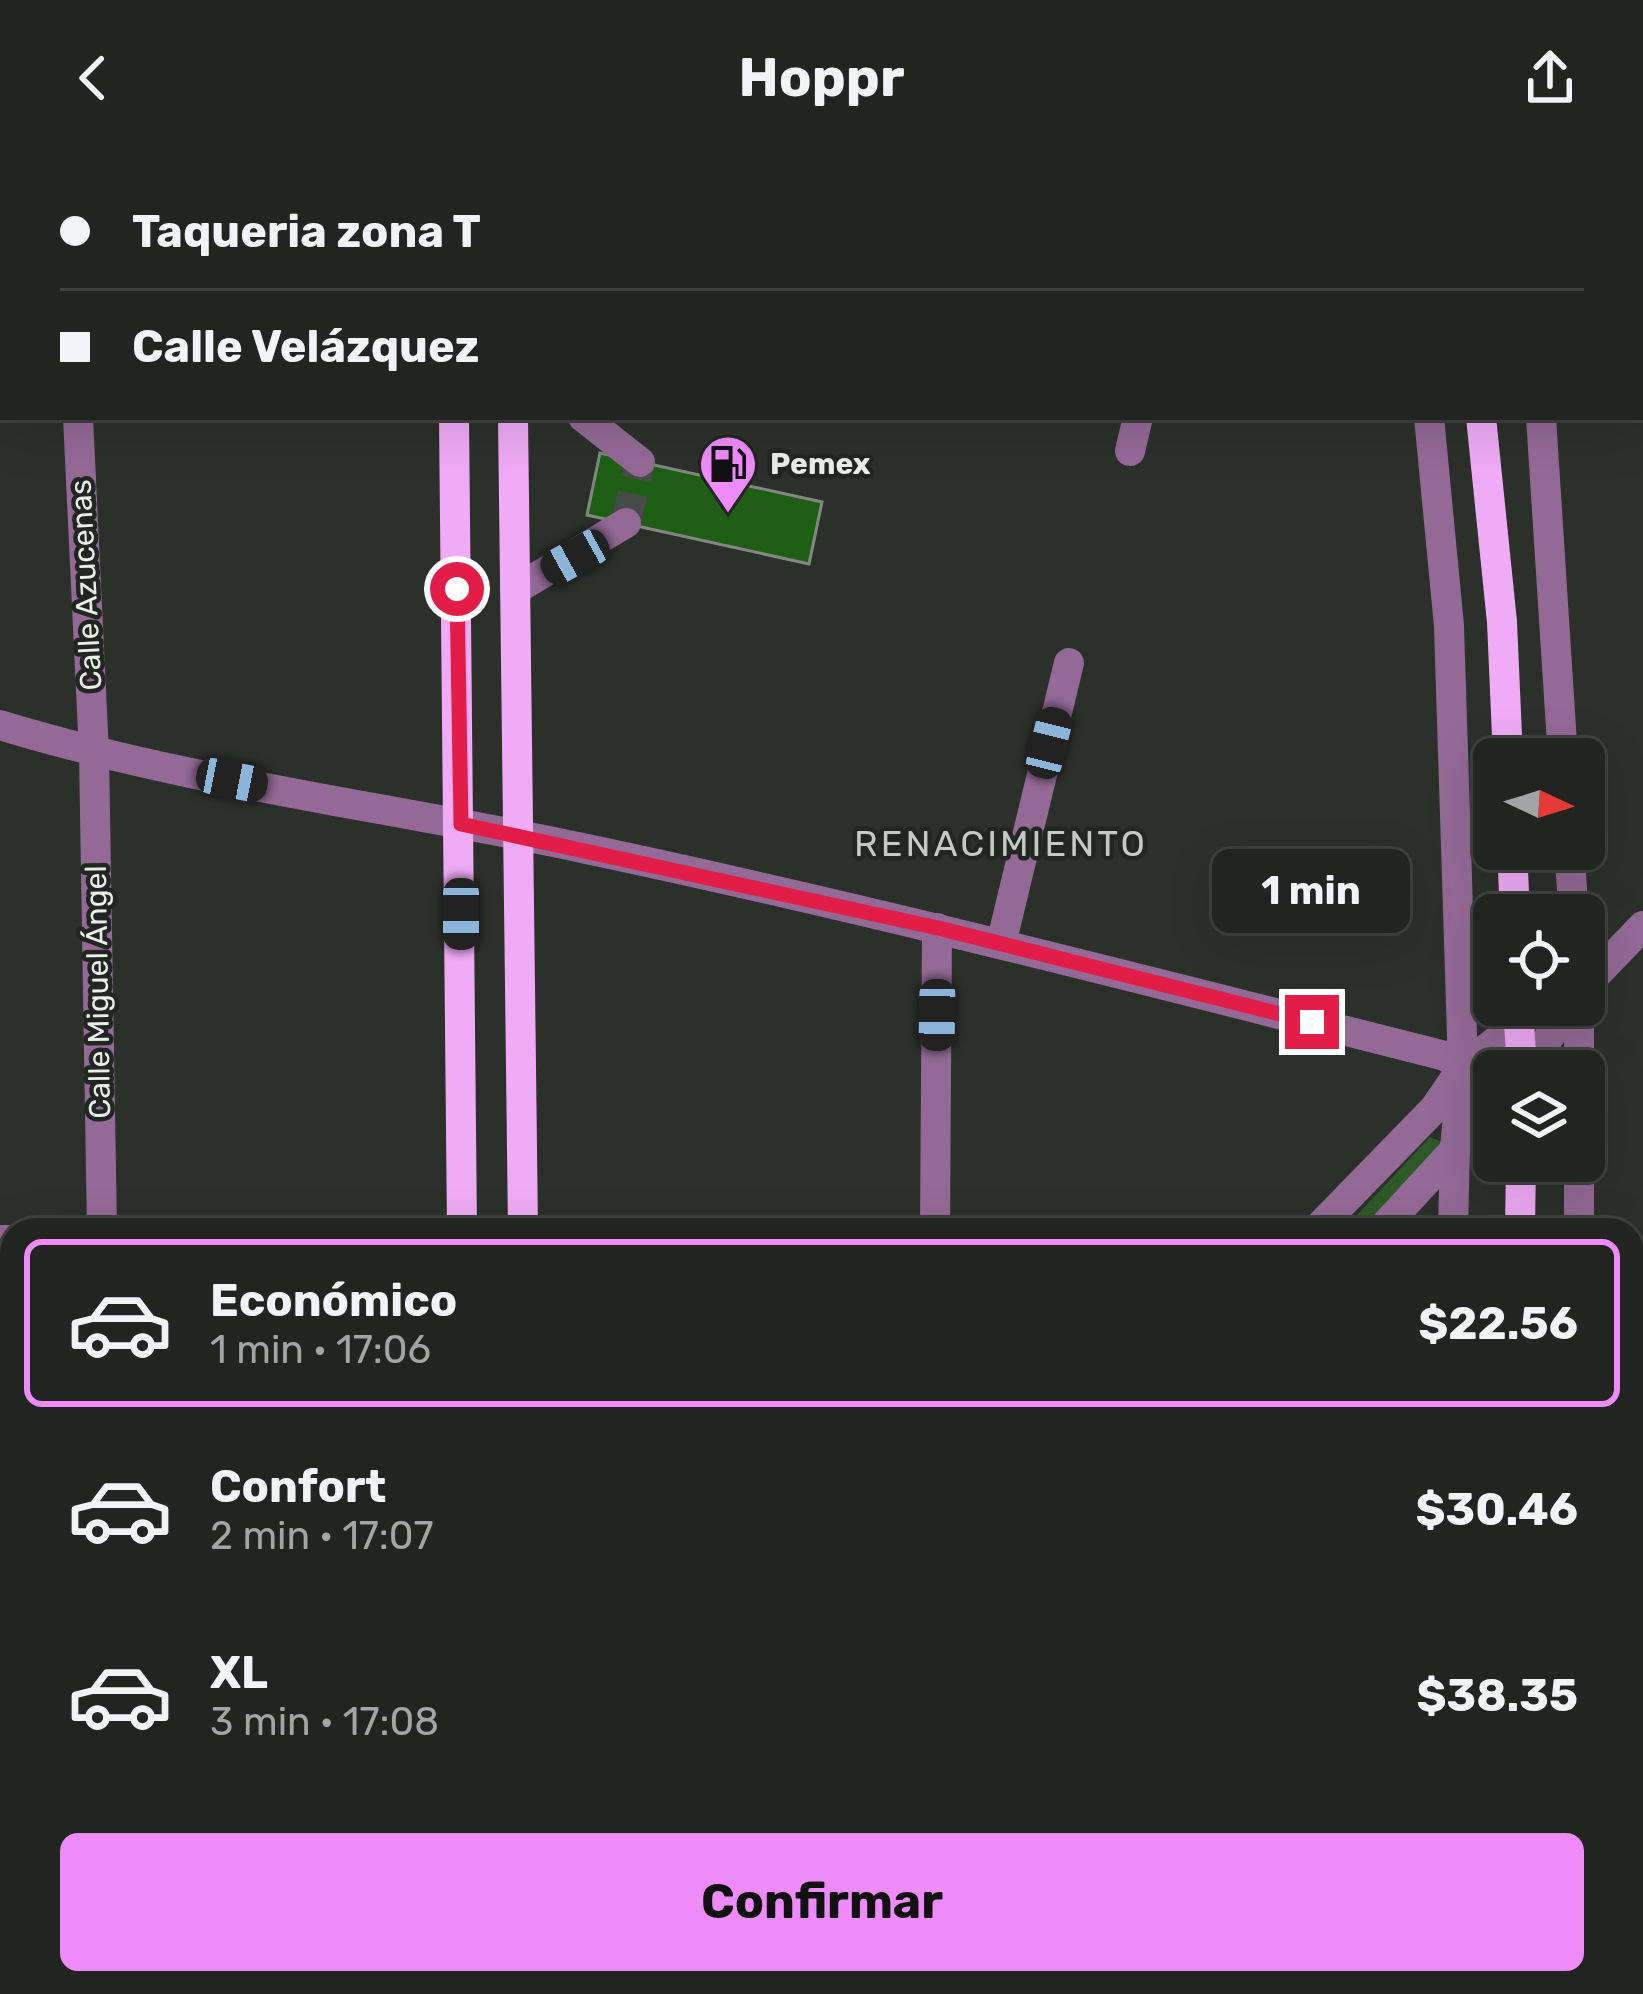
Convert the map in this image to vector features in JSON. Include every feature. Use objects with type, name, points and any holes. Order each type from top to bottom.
[{"type":"main road","points":[[454,420],[462,1218]]},
{"type":"main road","points":[[514,420],[524,1218]]},
{"type":"main road","points":[[1481,420],[1502,622],[1507,738]]},
{"type":"main road","points":[[1520,1218],[1521,1182]]},
{"type":"street","name":"Calle Azucenas","points":[[78,420],[94,753]]},
{"type":"street","points":[[588,420],[640,462]]},
{"type":"street","points":[[1130,451],[1137,420]]},
{"type":"street","points":[[1429,420],[1449,626],[1463,1067],[1454,1218]]},
{"type":"street","points":[[1541,420],[1562,738]]},
{"type":"street","points":[[515,590],[626,524]]},
{"type":"street","points":[[1000,944],[1069,663]]},
{"type":"street","points":[[0,725],[94,753],[461,824],[938,928],[1445,1056],[1463,1067]]},
{"type":"street","name":"Calle Miguel Ángel","points":[[94,753],[102,1218]]},
{"type":"street","points":[[1605,965],[1643,926]]},
{"type":"street","points":[[935,1218],[938,928]]},
{"type":"street","points":[[1328,1218],[1434,1109],[1463,1067],[1508,1026]]},
{"type":"street","points":[[1541,1050],[1559,1026]]},
{"type":"street","points":[[1392,1218],[1473,1129]]},
{"type":"street","points":[[1579,1182],[1580,1218]]},
{"type":"green space","points":[[1430,1137],[1445,1143],[1378,1218],[1354,1218]]},
{"type":"building","points":[[600,453],[822,502],[809,564],[587,515]]},
{"type":"tunnel","points":[[626,523],[640,462]]},
{"type":"place","name":"Pemex","points":[[728,515]]},
{"type":"district","name":"RENACIMIENTO","points":[[1001,843]]},
{"type":"route","points":[[457,589],[461,824],[938,928],[1312,1022]]}]
